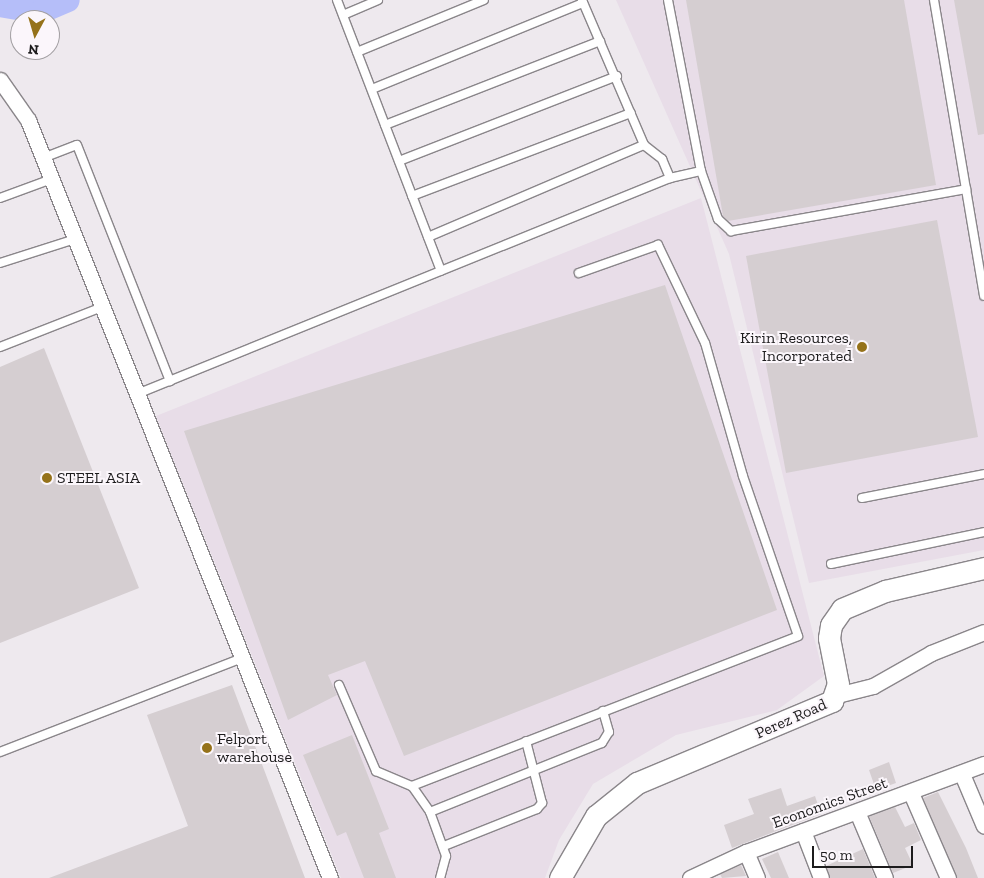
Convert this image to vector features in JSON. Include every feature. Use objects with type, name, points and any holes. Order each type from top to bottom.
[{"type":"street","points":[[0,80],[28,120],[330,878]]},
{"type":"street","name":"Perez Road","points":[[560,878],[596,816],[637,783],[817,710],[837,695],[829,638],[831,625],[842,609],[885,591],[984,568]]},
{"type":"street","points":[[837,695],[873,686],[931,653],[984,632]]},
{"type":"street","name":"Economics Street","points":[[690,878],[746,852],[803,831],[858,814],[984,764]]},
{"type":"street","points":[[962,774],[984,826]]},
{"type":"street","points":[[911,793],[948,878]]},
{"type":"street","points":[[858,814],[886,878]]},
{"type":"street","points":[[803,831],[821,878]]},
{"type":"street","points":[[746,852],[758,878]]},
{"type":"lane","points":[[337,0],[442,272]]},
{"type":"lane","points":[[343,15],[378,0]]},
{"type":"lane","points":[[357,52],[484,0]]},
{"type":"lane","points":[[668,0],[701,171],[718,219],[731,231],[966,189]]},
{"type":"lane","points":[[934,0],[984,296]]},
{"type":"lane","points":[[372,89],[582,2],[617,76],[644,145],[662,159],[670,178]]},
{"type":"lane","points":[[385,125],[600,41]]},
{"type":"lane","points":[[399,161],[617,76]]},
{"type":"lane","points":[[412,196],[630,113]]},
{"type":"lane","points":[[43,158],[77,144],[170,381]]},
{"type":"lane","points":[[428,237],[644,145]]},
{"type":"lane","points":[[137,394],[670,178],[701,171]]},
{"type":"lane","points":[[0,198],[52,179]]},
{"type":"lane","points":[[0,263],[75,239]]},
{"type":"lane","points":[[412,786],[798,636],[743,476],[705,343],[658,245],[579,273]]},
{"type":"lane","points":[[0,348],[102,307]]},
{"type":"lane","points":[[862,498],[984,474]]},
{"type":"lane","points":[[831,564],[984,532]]},
{"type":"lane","points":[[0,752],[242,658]]},
{"type":"lane","points":[[339,685],[376,771],[412,786],[430,812],[444,846],[440,878]]},
{"type":"lane","points":[[430,812],[535,771],[608,738],[603,711]]},
{"type":"lane","points":[[444,846],[536,810],[542,796],[526,741]]},
{"type":"shaded area","points":[[616,0],[984,0],[984,550],[809,583],[729,254]]},
{"type":"shaded area","points":[[701,198],[824,676],[777,710],[676,735],[593,784],[559,840],[545,878],[341,878],[156,416]]},
{"type":"building","points":[[686,0],[904,0],[936,185],[728,221],[723,216]]},
{"type":"building","points":[[954,0],[984,0],[984,134],[978,135]]},
{"type":"building","name":"Kirin Resources, Incorporated","points":[[937,220],[978,437],[786,473],[746,256]]},
{"type":"building","points":[[665,285],[777,610],[404,756],[365,661],[328,675],[337,695],[288,720],[184,431]]},
{"type":"building","name":"STEEL ASIA","points":[[44,348],[139,588],[0,643],[0,367]]},
{"type":"building","points":[[232,685],[305,878],[49,878],[188,826],[147,715]]},
{"type":"building","points":[[352,735],[389,829],[379,833],[396,878],[364,878],[346,832],[337,836],[303,755]]},
{"type":"building","points":[[889,762],[896,783],[876,790],[869,770]]},
{"type":"building","points":[[781,788],[787,806],[815,796],[821,814],[732,848],[724,825],[754,814],[748,799]]},
{"type":"building","points":[[938,792],[966,848],[978,878],[957,878],[923,798]]},
{"type":"building","points":[[895,807],[905,827],[914,823],[921,840],[905,848],[913,865],[893,873],[869,816]]},
{"type":"building","points":[[863,849],[875,878],[830,878],[826,866]]},
{"type":"building","points":[[778,852],[789,878],[771,878],[762,859]]},
{"type":"building","points":[[741,865],[746,876],[722,878],[720,874]]},
{"type":"waterway","points":[[0,5],[40,12],[68,0]]},
{"type":"place","name":"Kirin Resources, Incorporated","points":[[862,347]]},
{"type":"place","name":"STEEL ASIA","points":[[47,478]]},
{"type":"place","name":"Felport warehouse","points":[[207,748]]}]
